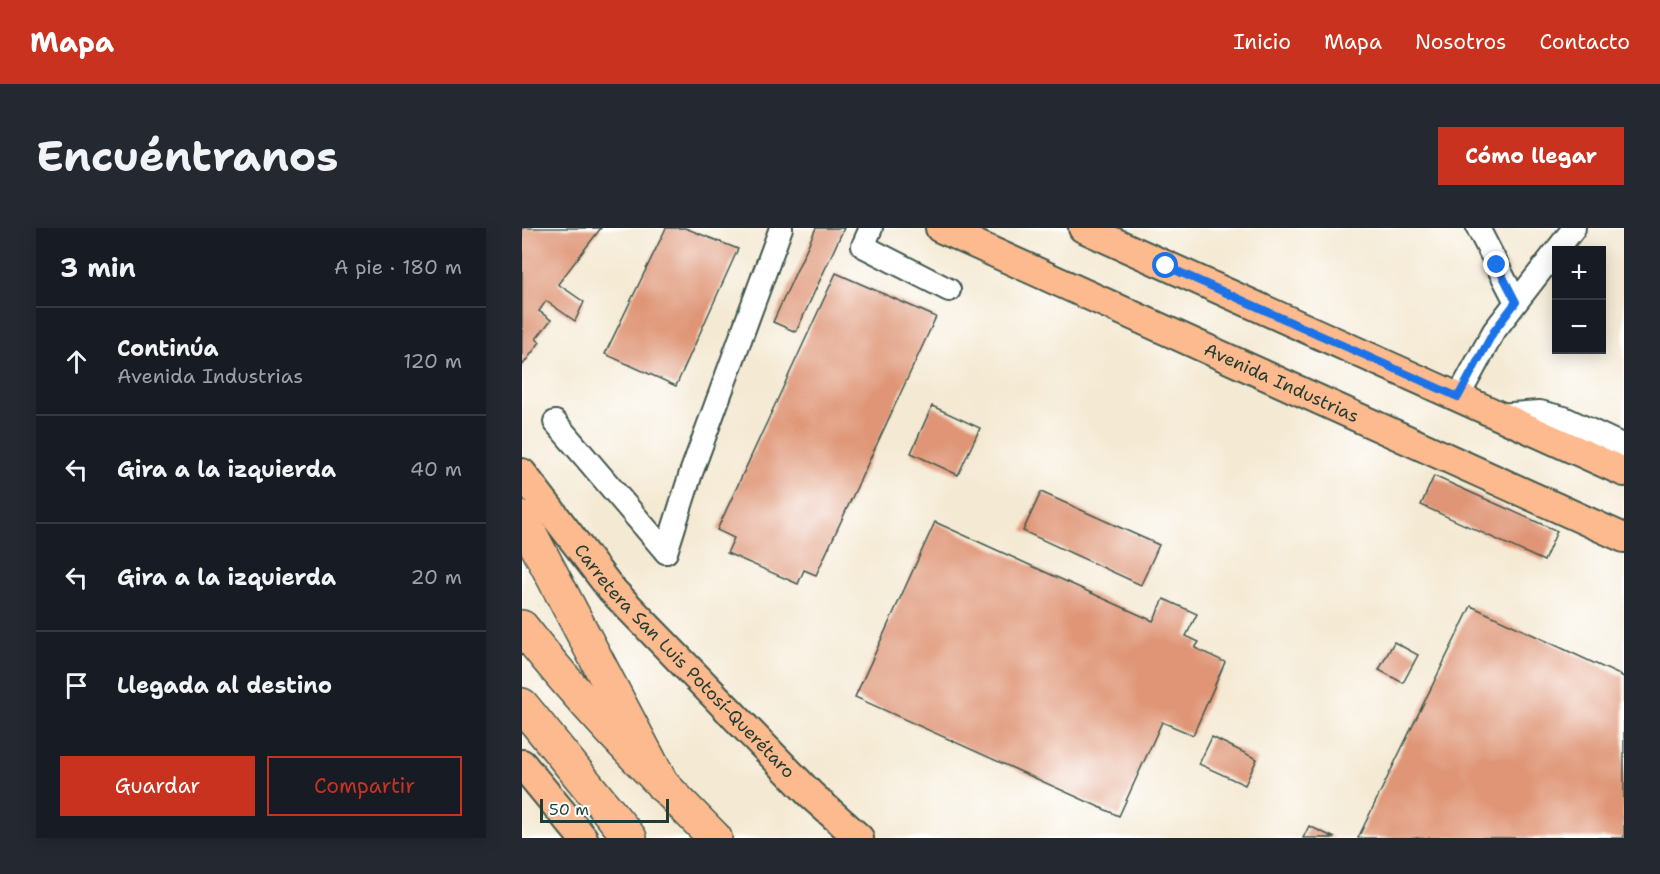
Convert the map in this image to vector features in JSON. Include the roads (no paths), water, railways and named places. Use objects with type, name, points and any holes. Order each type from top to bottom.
[{"type":"highway","points":[[522,518],[663,786]]},
{"type":"highway","points":[[522,627],[548,660],[663,786],[715,838]]},
{"type":"highway","points":[[522,705],[630,838]]},
{"type":"main road","name":"Avenida Industrias","points":[[940,228],[1624,538]]},
{"type":"main road","points":[[1083,228],[1624,472]]},
{"type":"main road","name":"Carretera San Luis Potosí-Querétaro","points":[[522,473],[611,590],[811,795],[859,838]]},
{"type":"main road","points":[[522,764],[583,838]]},
{"type":"lane","points":[[555,422],[666,552],[692,473],[781,228]]},
{"type":"lane","points":[[871,228],[863,246],[949,290]]},
{"type":"lane","points":[[1478,228],[1516,302]]},
{"type":"lane","points":[[1458,397],[1494,331],[1574,228]]},
{"type":"lane","points":[[1497,415],[1540,412],[1564,418],[1624,446]]}]
